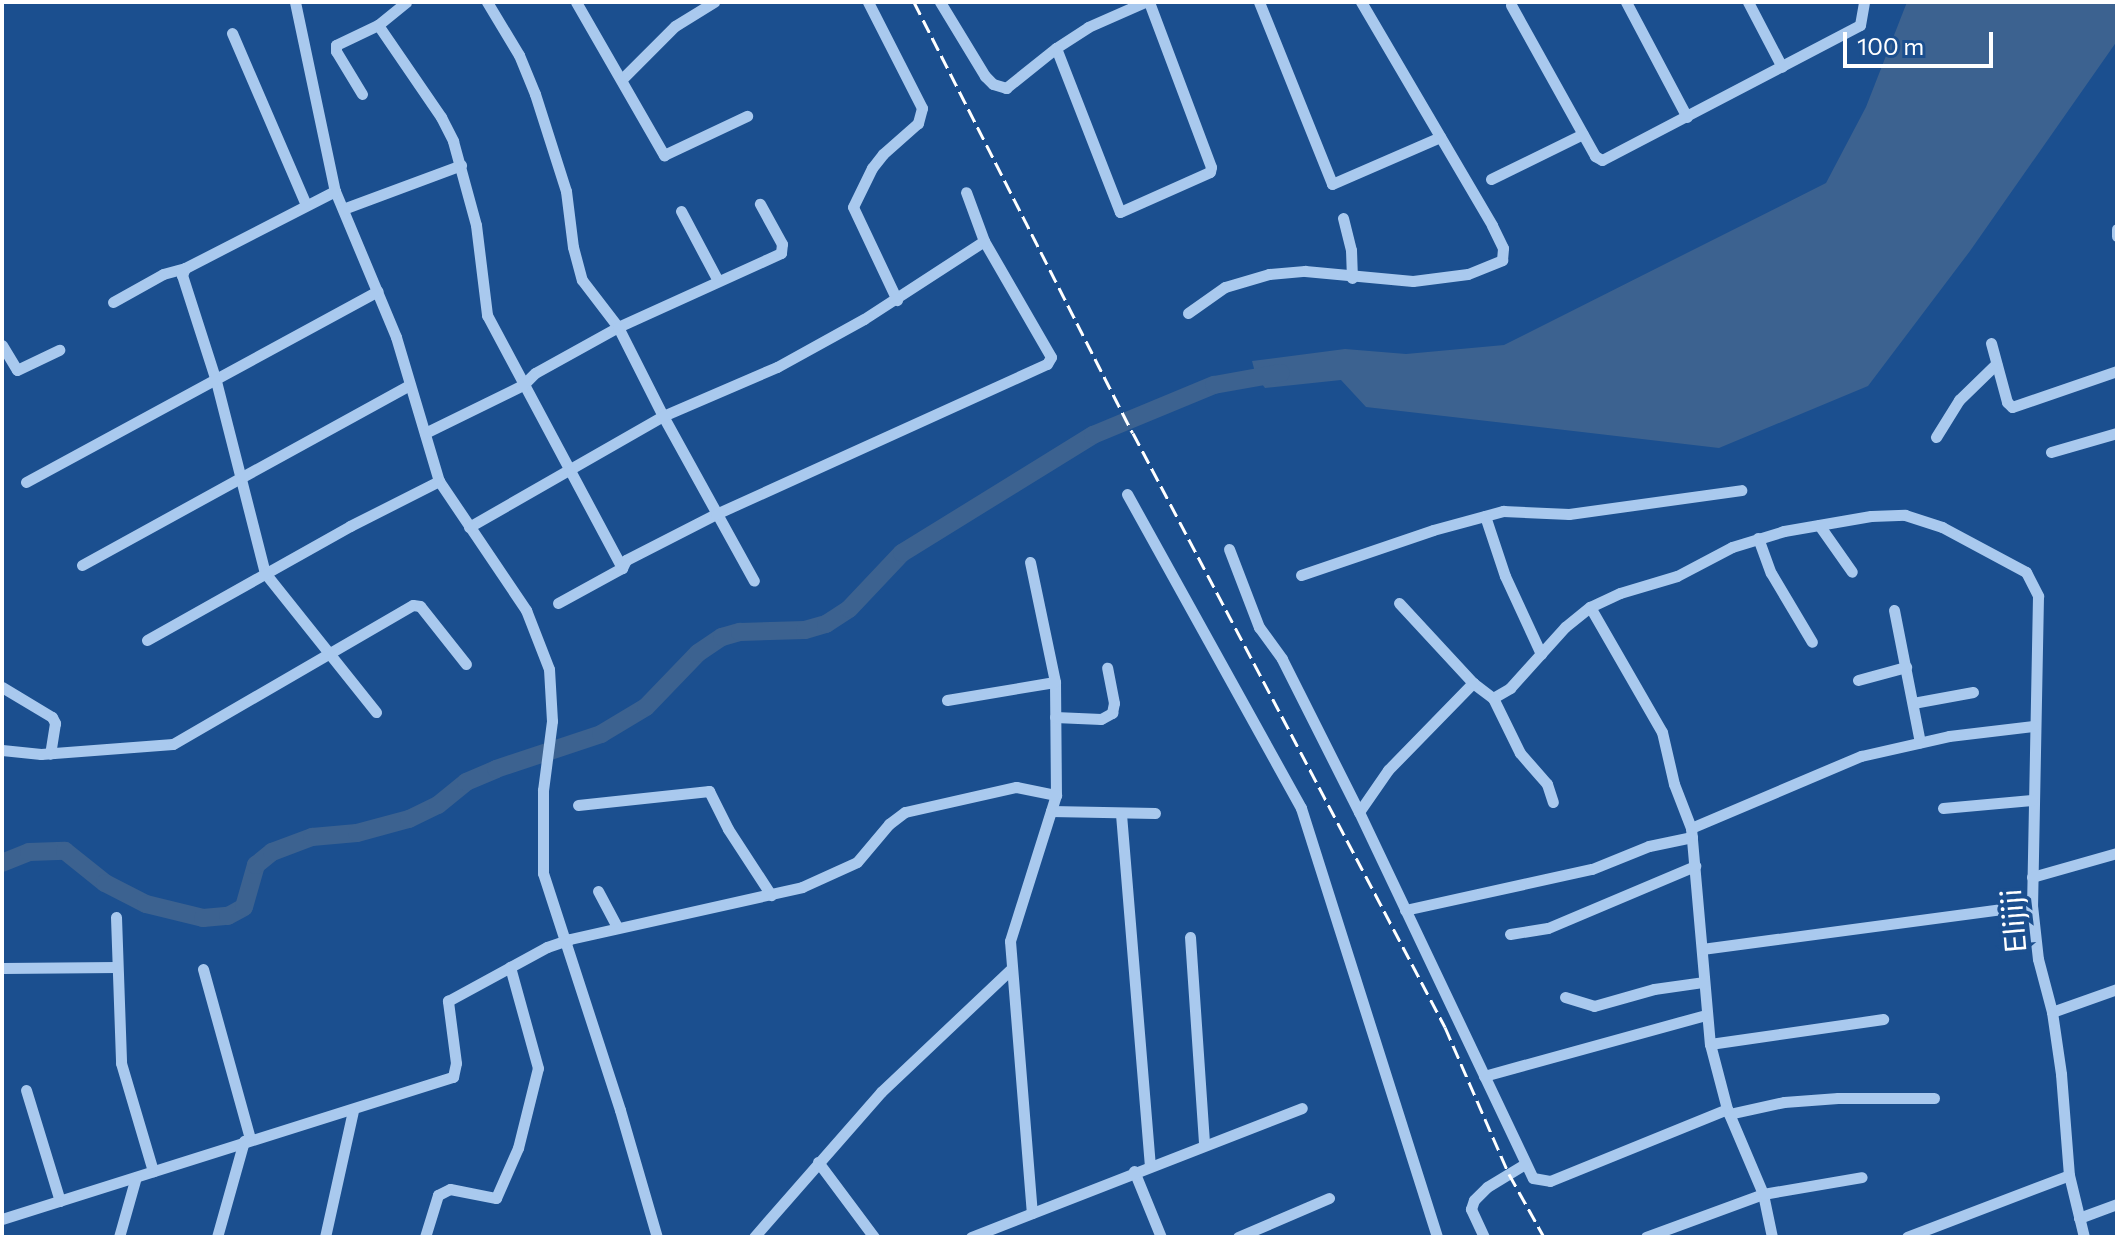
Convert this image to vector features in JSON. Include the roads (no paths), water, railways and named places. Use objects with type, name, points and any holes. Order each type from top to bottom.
[{"type":"street","points":[[295,2],[335,191],[378,291],[439,481],[539,635],[549,669],[552,721],[543,790],[542,861],[552,910],[620,1110],[657,1237]]},
{"type":"street","points":[[362,94],[335,47],[378,25],[406,2]]},
{"type":"street","points":[[487,2],[519,55],[535,94],[566,191],[573,247],[582,280],[618,327],[754,581]]},
{"type":"street","points":[[576,2],[664,155],[747,116]]},
{"type":"street","points":[[622,79],[675,26],[714,2]]},
{"type":"street","points":[[868,2],[922,108],[918,123],[872,168],[853,207],[897,300]]},
{"type":"street","points":[[940,2],[985,76],[999,87],[1006,88],[1056,48],[1088,27],[1147,2],[1211,167],[1210,172],[1120,212],[1117,210],[1056,48]]},
{"type":"street","points":[[1259,2],[1332,184],[1440,137]]},
{"type":"street","points":[[1188,313],[1225,287],[1269,274],[1305,271],[1352,278],[1413,281],[1468,274],[1502,260],[1503,248],[1492,225],[1361,2]]},
{"type":"street","points":[[1626,2],[1687,117]]},
{"type":"street","points":[[1748,2],[1782,67]]},
{"type":"street","points":[[1511,5],[1595,156],[1602,160],[1860,25],[1864,2]]},
{"type":"street","points":[[378,25],[441,117],[461,165],[481,252],[487,315],[622,568]]},
{"type":"street","points":[[232,33],[306,205]]},
{"type":"street","points":[[1491,179],[1583,134]]},
{"type":"street","points":[[343,209],[461,165]]},
{"type":"street","points":[[113,302],[163,274],[185,268],[335,191]]},
{"type":"street","points":[[558,603],[622,568],[626,560],[716,514],[1047,364],[1051,357],[984,241],[966,192]]},
{"type":"street","points":[[425,433],[523,385],[535,373],[618,327],[783,250],[760,204]]},
{"type":"street","points":[[681,211],[717,279]]},
{"type":"street","points":[[1343,218],[1351,250],[1352,278]]},
{"type":"street","points":[[2117,229],[2117,236]]},
{"type":"street","points":[[469,527],[663,416],[777,367],[897,300],[984,241]]},
{"type":"street","points":[[185,268],[182,275],[244,478],[265,573],[332,652],[376,712]]},
{"type":"street","points":[[26,482],[378,291]]},
{"type":"street","points":[[1991,343],[2007,402],[2012,407],[2117,371]]},
{"type":"street","points":[[2,345],[17,370],[59,350]]},
{"type":"street","points":[[1936,437],[1959,400],[1996,364]]},
{"type":"street","points":[[82,565],[410,385]]},
{"type":"street","points":[[2051,452],[2117,433]]},
{"type":"street","points":[[147,640],[265,573],[439,481]]},
{"type":"street","points":[[1301,575],[1514,509],[1569,514],[1741,490]]},
{"type":"street","points":[[1127,494],[1301,808],[1437,1237]]},
{"type":"street","name":"Elijiji","points":[[1819,525],[1894,514],[1916,518],[2003,557],[2031,577],[2038,596],[2033,726],[2032,905],[2038,959],[2052,1012],[2063,1083],[2069,1175],[2084,1237]]},
{"type":"street","points":[[1485,516],[1505,576],[1541,654]]},
{"type":"street","points":[[1493,698],[1510,688],[1565,627],[1590,607],[1620,593],[1677,576],[1758,538],[1819,525],[1852,572]]},
{"type":"street","points":[[1758,538],[1771,573],[1812,642]]},
{"type":"street","points":[[1229,549],[1259,627],[1282,659],[1359,812],[1533,1178],[1550,1181],[1728,1111],[1838,1098],[1934,1098]]},
{"type":"street","points":[[1030,562],[1055,682],[1056,795],[1012,927],[1011,969],[1032,1213]]},
{"type":"street","points":[[1399,603],[1473,683],[1493,698],[1520,753],[1547,784],[1553,802]]},
{"type":"street","points":[[2,750],[50,754],[173,744],[418,605],[466,664]]},
{"type":"street","points":[[1590,607],[1662,732],[1674,784],[1692,833],[1705,1015],[1710,1044],[1728,1111],[1763,1194],[1772,1237]]},
{"type":"street","points":[[1894,610],[1920,742]]},
{"type":"street","points":[[1858,680],[1906,667]]},
{"type":"street","points":[[1055,717],[1101,719],[1112,713],[1114,703],[1107,668]]},
{"type":"street","points":[[947,700],[1055,682]]},
{"type":"street","points":[[1359,812],[1388,770],[1473,683]]},
{"type":"street","points":[[2,687],[52,717],[55,723],[50,754]]},
{"type":"street","points":[[1913,703],[1973,692]]},
{"type":"street","points":[[1405,910],[1592,869],[1692,833],[1835,765],[1920,742],[2033,726]]},
{"type":"street","points":[[2,1219],[453,1077],[456,1063],[448,1001],[547,947],[617,926],[802,887],[857,862],[889,824],[905,812],[1016,787],[1056,795]]},
{"type":"street","points":[[578,805],[709,791],[728,829],[771,895]]},
{"type":"street","points":[[1943,808],[2032,800]]},
{"type":"street","points":[[1051,811],[1155,813]]},
{"type":"street","points":[[1121,814],[1150,1165]]},
{"type":"street","points":[[2032,877],[2117,853]]},
{"type":"street","points":[[1510,934],[1548,928],[1695,866]]},
{"type":"street","points":[[598,891],[617,926]]},
{"type":"street","points":[[1702,949],[2032,905]]},
{"type":"street","points":[[116,917],[123,1074],[153,1171]]},
{"type":"street","points":[[1190,937],[1204,1145]]},
{"type":"street","points":[[2,968],[117,967]]},
{"type":"street","points":[[425,1237],[438,1195],[450,1189],[496,1198],[518,1148],[538,1068],[510,967]]},
{"type":"street","points":[[203,969],[247,1140],[217,1237]]},
{"type":"street","points":[[754,1237],[881,1092],[1011,969]]},
{"type":"street","points":[[1565,997],[1594,1006],[1654,989],[1703,982]]},
{"type":"street","points":[[2052,1012],[2117,989]]},
{"type":"street","points":[[1484,1076],[1705,1015]]},
{"type":"street","points":[[1710,1044],[1883,1019]]},
{"type":"street","points":[[26,1090],[60,1201]]},
{"type":"street","points":[[971,1237],[1302,1108]]},
{"type":"street","points":[[325,1237],[353,1111]]},
{"type":"street","points":[[818,1162],[874,1237]]},
{"type":"street","points":[[1484,1237],[1471,1209],[1474,1200],[1487,1187],[1525,1164]]},
{"type":"street","points":[[1134,1171],[1161,1237]]},
{"type":"street","points":[[1907,1237],[2069,1175]]},
{"type":"street","points":[[119,1237],[136,1177]]},
{"type":"street","points":[[1646,1237],[1763,1194],[1862,1177]]},
{"type":"street","points":[[1238,1237],[1329,1198]]},
{"type":"street","points":[[2079,1218],[2117,1204]]},
{"type":"water","points":[[1907,2],[2117,2],[2117,41],[1970,251],[1868,386],[1719,448],[1366,407],[1341,380],[1265,388],[1256,376],[1252,361],[1345,349],[1406,354],[1504,345],[1826,183],[1866,107]]},
{"type":"waterway","points":[[2,863],[29,852],[65,851],[105,883],[146,904],[203,918],[228,916],[244,907],[256,865],[272,852],[312,837],[357,833],[409,819],[438,805],[466,782],[601,734],[646,707],[698,653],[722,637],[740,632],[805,630],[826,624],[849,609],[902,553],[1093,435],[1214,385],[1281,373]]},
{"type":"railway","points":[[914,2],[1133,433],[1445,1027],[1509,1174],[1544,1237]]}]
